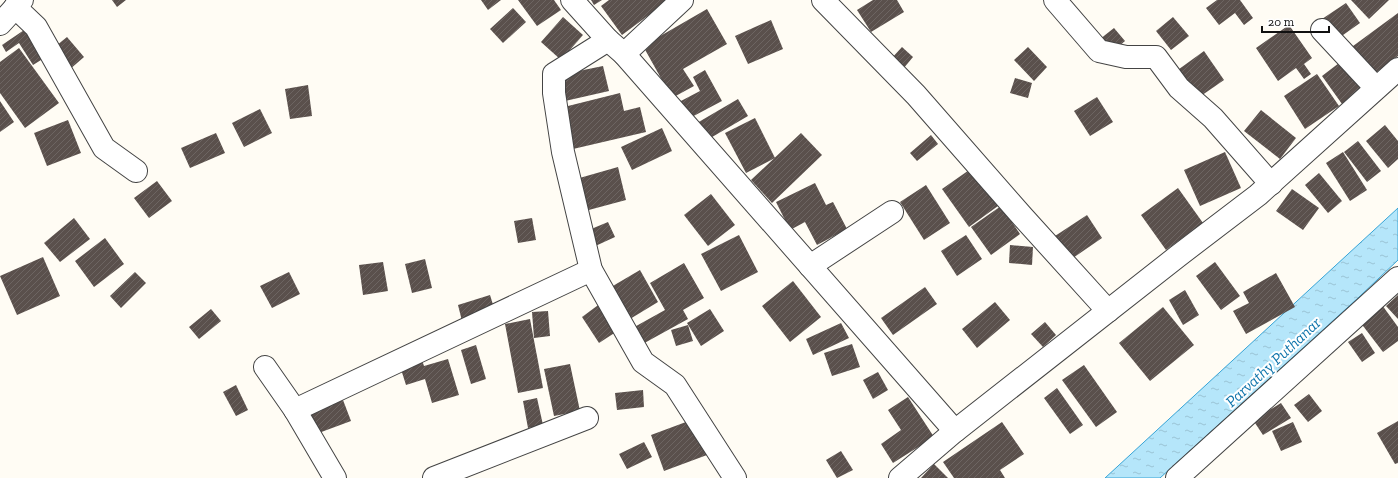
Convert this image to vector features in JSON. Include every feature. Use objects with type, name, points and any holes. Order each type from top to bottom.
[{"type":"street","points":[[572,0],[608,40],[624,54],[955,431]]},
{"type":"street","points":[[624,54],[682,0]]},
{"type":"street","points":[[823,0],[916,95],[1022,216],[1108,310]]},
{"type":"street","points":[[1055,0],[1099,50],[1126,57],[1156,57],[1179,88],[1213,118],[1271,184]]},
{"type":"street","points":[[0,24],[19,4],[36,27],[104,148],[136,171]]},
{"type":"street","points":[[1322,30],[1376,88]]},
{"type":"street","points":[[608,40],[554,74],[554,93],[563,152],[591,270],[643,362],[676,385],[734,478]]},
{"type":"street","points":[[900,478],[955,431],[1108,310],[1258,195],[1398,69]]},
{"type":"street","points":[[810,266],[892,212]]},
{"type":"street","points":[[295,410],[591,270]]},
{"type":"street","points":[[1177,478],[1398,278]]},
{"type":"street","points":[[265,367],[295,410],[335,478]]},
{"type":"street","points":[[434,478],[587,418]]},
{"type":"water","name":"Parvathy Puthanar","points":[[1398,208],[1398,260],[1358,298],[1160,478],[1105,478]]},
{"type":"building","points":[[112,0],[126,0],[117,7]]},
{"type":"building","points":[[481,0],[501,0],[488,10]]},
{"type":"building","points":[[518,0],[554,0],[561,10],[537,26]]},
{"type":"building","points":[[591,0],[602,0],[594,5]]},
{"type":"building","points":[[609,0],[669,0],[622,35],[601,6]]},
{"type":"building","points":[[873,0],[897,0],[904,12],[871,32],[857,10]]},
{"type":"building","points":[[1217,0],[1240,0],[1253,18],[1244,25],[1235,13],[1219,25],[1206,8]]},
{"type":"building","points":[[1351,0],[1389,0],[1369,19]]},
{"type":"building","points":[[1346,3],[1360,23],[1336,40],[1322,19]]},
{"type":"building","points":[[513,8],[526,22],[503,43],[490,29]]},
{"type":"building","points":[[707,9],[727,44],[683,69],[694,86],[672,98],[643,46]]},
{"type":"building","points":[[1398,13],[1398,56],[1370,77],[1349,49]]},
{"type":"building","points":[[563,17],[583,35],[561,60],[541,42]]},
{"type":"building","points":[[1173,17],[1189,36],[1171,50],[1156,31]]},
{"type":"building","points":[[771,20],[783,49],[748,64],[735,36]]},
{"type":"building","points":[[1289,25],[1312,58],[1304,64],[1311,74],[1304,79],[1296,68],[1278,81],[1256,48]]},
{"type":"building","points":[[30,26],[49,55],[33,65],[19,43],[6,52],[2,45]]},
{"type":"building","points":[[1114,28],[1125,41],[1111,53],[1100,39]]},
{"type":"building","points":[[67,37],[84,57],[69,70],[51,50]]},
{"type":"building","points":[[902,47],[913,57],[903,69],[891,59]]},
{"type":"building","points":[[1028,47],[1047,67],[1034,81],[1014,60]]},
{"type":"building","points":[[19,48],[59,103],[25,128],[0,93],[0,62]]},
{"type":"building","points":[[1204,51],[1224,80],[1195,100],[1175,72]]},
{"type":"building","points":[[1343,60],[1363,87],[1342,104],[1322,76]]},
{"type":"building","points":[[603,66],[609,91],[565,101],[559,75]]},
{"type":"building","points":[[705,70],[722,101],[688,119],[679,102],[700,91],[693,77]]},
{"type":"building","points":[[1317,74],[1339,106],[1305,129],[1284,96]]},
{"type":"building","points":[[1015,78],[1032,83],[1028,98],[1010,93]]},
{"type":"building","points":[[308,85],[312,116],[290,119],[285,89]]},
{"type":"building","points":[[620,93],[624,111],[640,107],[646,132],[573,149],[564,107]]},
{"type":"building","points":[[1097,97],[1113,122],[1090,136],[1074,111]]},
{"type":"building","points":[[738,99],[748,116],[707,140],[697,123]]},
{"type":"building","points":[[0,101],[14,122],[0,132]]},
{"type":"building","points":[[260,109],[272,133],[244,147],[232,123]]},
{"type":"building","points":[[1261,110],[1296,138],[1280,159],[1244,131]]},
{"type":"building","points":[[755,118],[775,158],[746,173],[725,133]]},
{"type":"building","points":[[68,120],[81,153],[47,166],[34,133]]},
{"type":"building","points":[[1385,125],[1398,141],[1398,159],[1388,168],[1366,141]]},
{"type":"building","points":[[662,128],[672,151],[632,170],[621,147]]},
{"type":"building","points":[[216,133],[225,153],[190,168],[181,148]]},
{"type":"building","points":[[801,133],[822,155],[772,203],[751,180]]},
{"type":"building","points":[[931,135],[938,144],[917,161],[910,153]]},
{"type":"building","points":[[1358,141],[1381,171],[1367,182],[1344,152]]},
{"type":"building","points":[[1225,152],[1241,188],[1200,206],[1184,170]]},
{"type":"building","points":[[1343,152],[1367,190],[1350,201],[1326,163]]},
{"type":"building","points":[[618,167],[626,200],[585,211],[576,179]]},
{"type":"building","points":[[972,168],[998,206],[969,227],[942,189]]},
{"type":"building","points":[[1319,173],[1342,201],[1328,213],[1305,185]]},
{"type":"building","points":[[157,181],[172,201],[149,218],[134,198]]},
{"type":"building","points":[[815,183],[826,205],[833,202],[847,229],[817,245],[805,222],[790,230],[776,202]]},
{"type":"building","points":[[926,185],[950,223],[924,240],[900,202]]},
{"type":"building","points":[[1178,188],[1203,223],[1166,250],[1141,215]]},
{"type":"building","points":[[1292,189],[1319,208],[1303,230],[1276,211]]},
{"type":"building","points":[[711,194],[735,225],[708,246],[684,215]]},
{"type":"building","points":[[1001,206],[1020,234],[991,255],[971,227]]},
{"type":"building","points":[[1087,215],[1102,238],[1070,260],[1055,236]]},
{"type":"building","points":[[74,218],[90,239],[60,262],[44,243]]},
{"type":"building","points":[[532,218],[536,240],[518,243],[514,221]]},
{"type":"building","points":[[608,222],[615,237],[591,248],[584,232]]},
{"type":"building","points":[[739,235],[758,272],[721,291],[701,254]]},
{"type":"building","points":[[966,235],[982,259],[957,276],[941,251]]},
{"type":"building","points":[[105,238],[124,264],[94,287],[75,261]]},
{"type":"building","points":[[1010,245],[1033,247],[1032,265],[1009,263]]},
{"type":"building","points":[[43,257],[60,296],[17,315],[0,276]]},
{"type":"building","points":[[425,259],[432,288],[412,293],[405,264]]},
{"type":"building","points":[[383,262],[388,291],[363,295],[359,265]]},
{"type":"building","points":[[1215,262],[1240,296],[1221,310],[1196,276]]},
{"type":"building","points":[[684,263],[704,298],[683,310],[688,319],[639,346],[629,330],[665,310],[650,283]]},
{"type":"building","points":[[640,270],[658,302],[625,322],[606,290]]},
{"type":"building","points":[[135,272],[146,283],[121,308],[110,296]]},
{"type":"building","points":[[289,272],[300,294],[272,308],[260,286]]},
{"type":"building","points":[[1276,273],[1295,307],[1246,334],[1233,311],[1249,303],[1243,292]]},
{"type":"building","points":[[793,281],[821,317],[790,342],[762,306]]},
{"type":"building","points":[[925,287],[937,304],[893,335],[881,318]]},
{"type":"building","points":[[1185,290],[1199,315],[1183,325],[1169,300]]},
{"type":"building","points":[[490,295],[495,311],[462,321],[458,305]]},
{"type":"building","points":[[1398,295],[1398,319],[1386,306]]},
{"type":"building","points":[[995,302],[1010,320],[977,348],[962,329]]},
{"type":"building","points":[[601,303],[619,330],[599,343],[582,317]]},
{"type":"building","points":[[1382,305],[1398,327],[1398,341],[1383,352],[1360,322]]},
{"type":"building","points":[[1163,307],[1194,345],[1150,381],[1119,343]]},
{"type":"building","points":[[211,309],[221,321],[199,339],[189,327]]},
{"type":"building","points":[[710,309],[724,331],[701,346],[687,323]]},
{"type":"building","points":[[548,311],[550,336],[534,338],[532,312]]},
{"type":"building","points":[[530,319],[543,388],[518,393],[505,324]]},
{"type":"building","points":[[1045,322],[1056,335],[1043,347],[1031,334]]},
{"type":"building","points":[[841,323],[849,338],[813,355],[806,339]]},
{"type":"building","points":[[688,325],[693,341],[676,346],[671,330]]},
{"type":"building","points":[[1362,333],[1375,353],[1362,362],[1348,342]]},
{"type":"building","points":[[852,344],[860,367],[832,376],[824,353]]},
{"type":"building","points":[[476,345],[486,379],[471,384],[461,350]]},
{"type":"building","points":[[421,357],[424,366],[448,359],[459,395],[432,403],[425,379],[406,385],[399,363]]},
{"type":"building","points":[[570,364],[580,411],[554,416],[544,369]]},
{"type":"building","points":[[1084,365],[1117,412],[1096,427],[1062,380]]},
{"type":"building","points":[[878,372],[888,390],[873,399],[863,380]]},
{"type":"building","points":[[236,385],[248,410],[236,416],[223,392]]},
{"type":"building","points":[[1057,388],[1083,425],[1070,434],[1044,398]]},
{"type":"building","points":[[643,390],[644,407],[617,410],[615,393]]},
{"type":"building","points":[[1309,394],[1322,411],[1308,422],[1294,405]]},
{"type":"building","points":[[908,397],[934,437],[893,463],[881,444],[901,430],[888,410]]},
{"type":"building","points":[[537,398],[543,425],[528,428],[523,401]]},
{"type":"building","points":[[343,400],[351,421],[316,434],[308,413]]},
{"type":"building","points":[[1281,403],[1291,418],[1263,435],[1253,420]]},
{"type":"building","points":[[694,419],[707,455],[664,471],[651,435]]},
{"type":"building","points":[[1398,421],[1398,463],[1395,464],[1377,433]]},
{"type":"building","points":[[1002,422],[1024,454],[1000,470],[1005,478],[954,478],[943,462]]},
{"type":"building","points":[[1293,422],[1302,442],[1281,451],[1272,431]]},
{"type":"building","points":[[644,442],[652,457],[627,469],[619,454]]},
{"type":"building","points":[[841,451],[853,470],[837,478],[826,460]]},
{"type":"building","points":[[934,464],[948,478],[921,478]]}]
